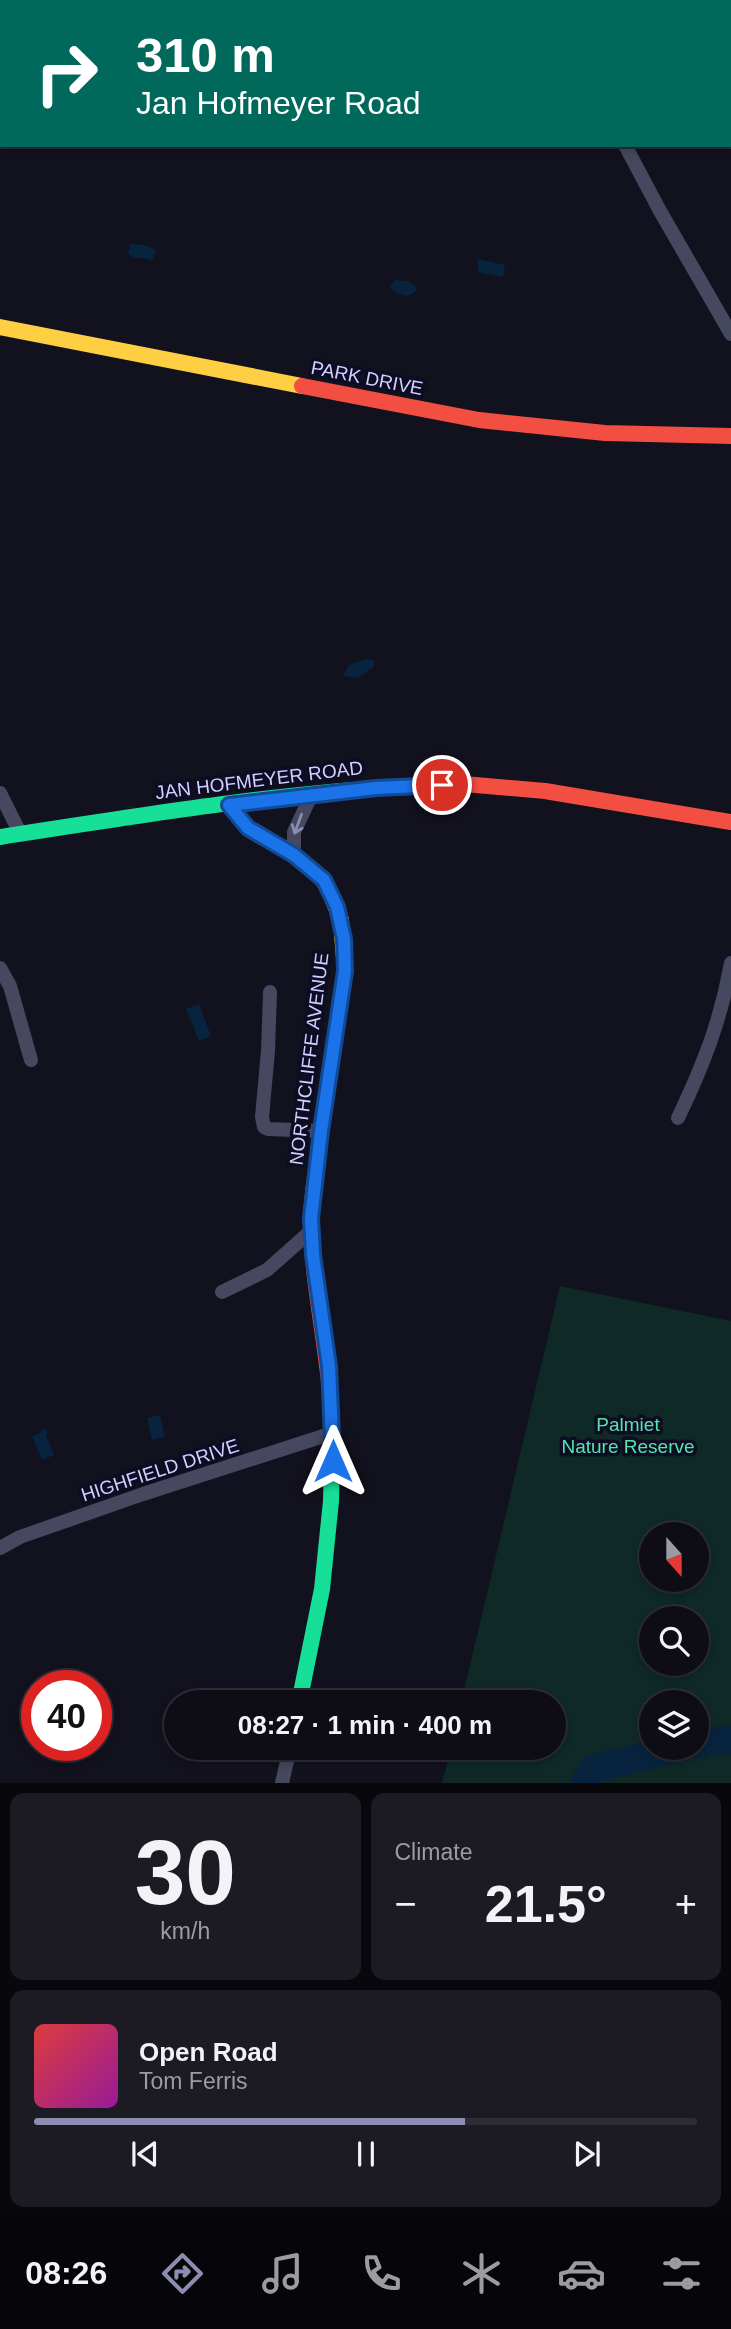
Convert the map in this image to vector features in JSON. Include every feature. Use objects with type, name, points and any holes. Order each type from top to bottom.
[{"type":"street","points":[[626,147],[731,334]]},
{"type":"street","name":"PARK DRIVE","points":[[0,327],[479,419],[605,433],[731,436]]},
{"type":"street","name":"JAN HOFMEYER ROAD","points":[[0,837],[229,805],[376,788],[464,784],[509,787],[731,822]]},
{"type":"street","points":[[0,793],[20,833]]},
{"type":"street","points":[[294,855],[294,832],[311,796]]},
{"type":"street","name":"NORTHCLIFFE AVENUE","points":[[229,805],[248,828],[317,872],[337,907],[344,939],[345,971],[312,1198],[311,1231],[329,1366],[333,1433],[331,1501],[322,1589],[302,1690]]},
{"type":"street","points":[[678,1118],[710,1046],[731,963]]},
{"type":"street","points":[[0,968],[10,986],[31,1060]]},
{"type":"street","points":[[270,992],[268,1051],[262,1096],[264,1127],[321,1131]]},
{"type":"street","points":[[222,1292],[268,1270],[311,1231]]},
{"type":"street","name":"HIGHFIELD DRIVE","points":[[1,1543],[333,1433]]},
{"type":"street","points":[[282,1783],[287,1760]]},
{"type":"green space","name":"Palmiet Nature Reserve","points":[[560,1286],[731,1321],[731,1783],[442,1783],[448,1760],[566,1760],[566,1690],[464,1690]]},
{"type":"water","points":[[130,244],[144,245],[156,250],[152,261],[133,258],[128,253]]},
{"type":"water","points":[[478,259],[505,265],[503,277],[478,272]]},
{"type":"water","points":[[394,280],[410,281],[416,291],[408,296],[397,294],[390,287]]},
{"type":"water","points":[[366,659],[374,661],[374,667],[357,678],[343,676],[349,665]]},
{"type":"water","points":[[199,1004],[211,1036],[199,1041],[186,1009]]},
{"type":"water","points":[[160,1415],[165,1437],[152,1440],[147,1418]]},
{"type":"water","points":[[43,1429],[48,1432],[46,1435],[54,1455],[42,1460],[32,1436]]},
{"type":"waterway","points":[[709,1742],[731,1740]]},
{"type":"waterway","points":[[584,1783],[594,1768],[639,1758]]},
{"type":"traffic: fast","points":[[0,837],[258,800],[413,786]]},
{"type":"traffic: fast","points":[[302,1690],[322,1589],[331,1501],[332,1451]]},
{"type":"traffic: slow","points":[[0,327],[302,386]]},
{"type":"traffic: slow","points":[[229,805],[250,830],[293,854],[320,876],[341,920],[345,971],[319,1146]]},
{"type":"traffic: jam","points":[[302,386],[479,420],[605,433],[731,436]]},
{"type":"traffic: jam","points":[[413,786],[464,784],[545,791],[731,822]]},
{"type":"traffic: jam","points":[[319,1146],[312,1202],[312,1249],[330,1393],[332,1451]]},
{"type":"route","points":[[333,1461],[329,1366],[313,1255],[311,1218],[345,971],[344,939],[337,907],[324,880],[294,855],[248,828],[229,805],[376,788],[442,785]]}]
